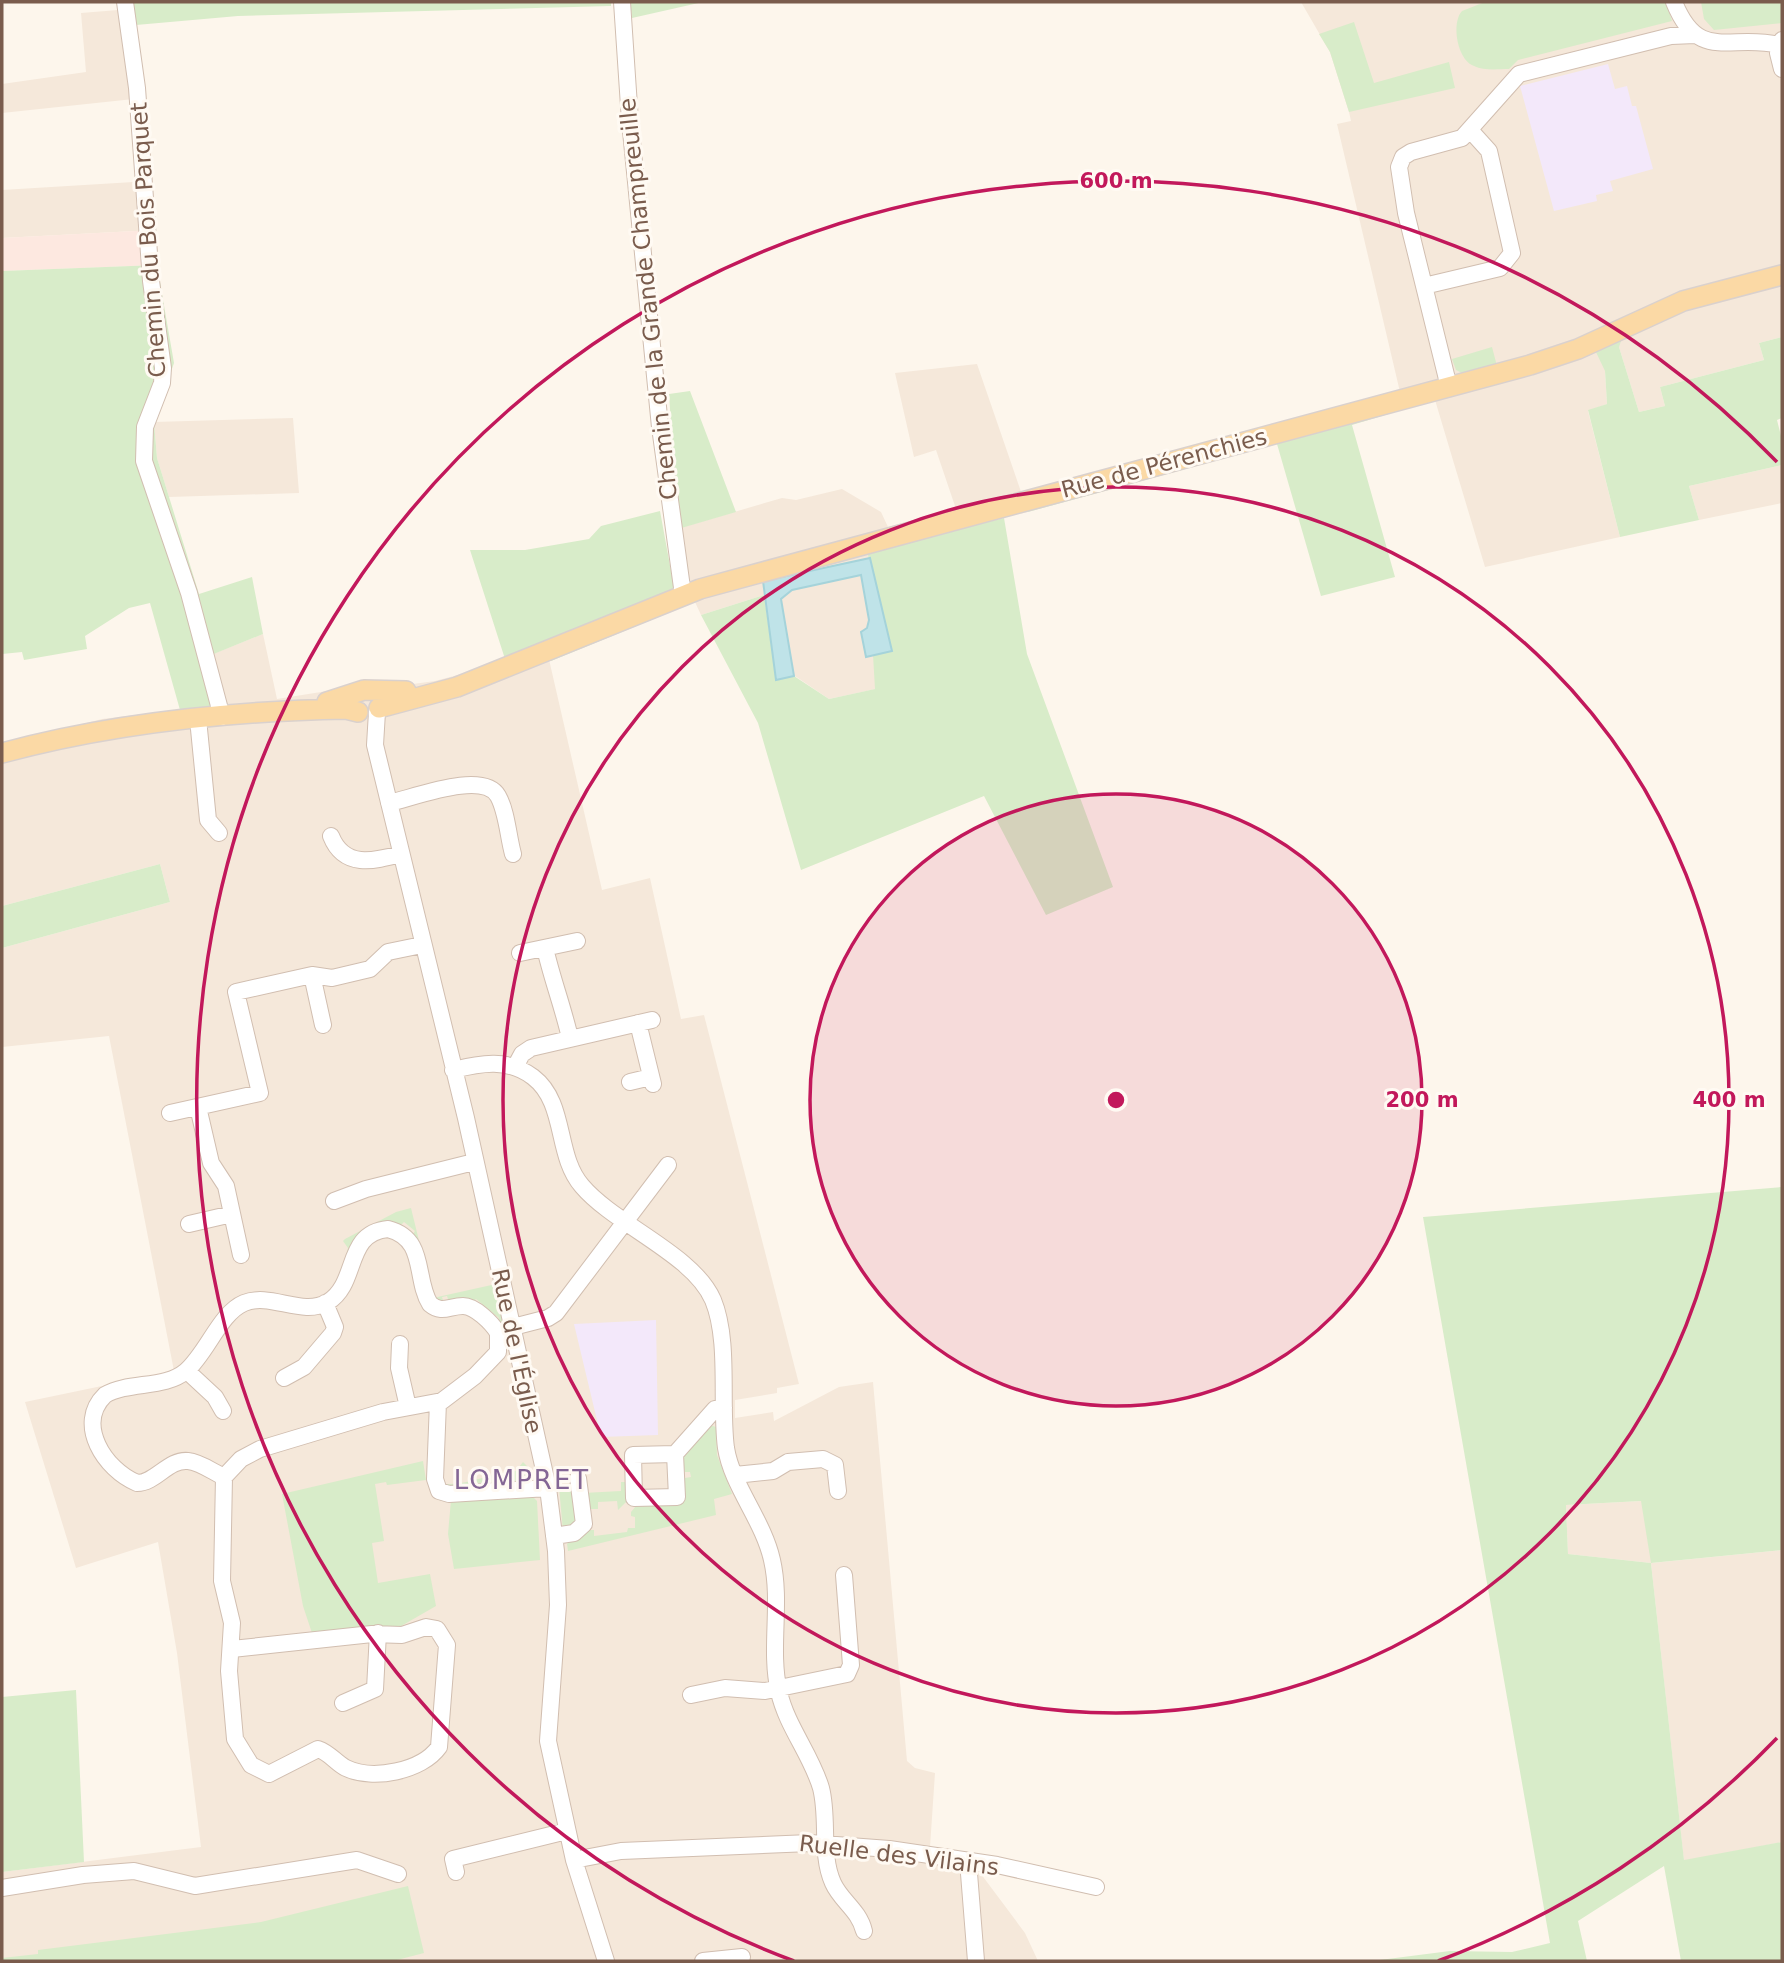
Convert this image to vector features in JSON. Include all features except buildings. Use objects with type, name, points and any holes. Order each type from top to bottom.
[{"type":"main road","name":"Rue de Pérenchies","points":[[2,753],[97,730],[367,705],[449,690],[682,595],[1568,353],[1683,301],[1782,275]]},
{"type":"street","name":"Chemin du Bois Parquet","points":[[125,2],[138,100],[151,281],[163,368],[160,388],[145,427],[144,461],[189,593],[222,717]]},
{"type":"street","name":"Chemin de la Grande Champreuille","points":[[622,2],[630,121],[662,448],[682,595]]},
{"type":"street","points":[[1674,2],[1695,35]]},
{"type":"street","points":[[1449,387],[1406,213],[1400,164],[1407,154],[1457,141],[1519,74],[1671,36],[1695,35],[1716,44],[1757,41],[1781,43],[1778,53],[1782,69]]},
{"type":"street","points":[[1424,286],[1500,268],[1513,253],[1489,151],[1470,130]]},
{"type":"street","name":"Rue de l'Église","points":[[367,705],[474,1162],[508,1330],[548,1488],[558,1605],[548,1737],[574,1860],[606,1961]]},
{"type":"street","points":[[198,719],[208,820],[219,833]]},
{"type":"street","points":[[389,803],[469,784],[484,785],[499,799],[513,854]]},
{"type":"street","points":[[331,836],[339,850],[354,860],[369,861],[401,854]]},
{"type":"street","points":[[520,953],[577,941]]},
{"type":"street","points":[[170,1113],[260,1093],[236,992],[312,975],[329,978],[370,969],[386,954],[422,945]]},
{"type":"street","points":[[545,948],[554,991],[563,1009],[570,1038]]},
{"type":"street","points":[[312,975],[323,1025]]},
{"type":"street","points":[[515,1067],[527,1049],[645,1021],[652,1081],[630,1082]]},
{"type":"street","points":[[453,1070],[484,1063],[515,1067],[536,1079],[550,1096],[566,1158],[587,1192],[690,1271],[712,1300],[720,1340],[727,1453],[735,1475],[760,1522],[773,1565],[778,1598],[775,1661],[778,1688],[787,1719],[820,1784],[833,1883],[859,1916],[864,1931]]},
{"type":"street","points":[[198,1107],[211,1163],[225,1183],[241,1255]]},
{"type":"street","points":[[334,1201],[366,1189],[474,1162]]},
{"type":"street","points":[[224,1477],[186,1461],[173,1464],[146,1482],[137,1483],[108,1462],[95,1436],[93,1416],[105,1395],[178,1377],[187,1371],[208,1346],[227,1316],[241,1304],[255,1300],[309,1307],[325,1303],[345,1284],[359,1244],[376,1232],[391,1230],[416,1250],[426,1298],[433,1307],[443,1310],[460,1306],[470,1308],[508,1330],[552,1317],[668,1166]]},
{"type":"street","points":[[189,1224],[232,1214]]},
{"type":"street","points":[[284,1378],[304,1367],[333,1333],[335,1327],[325,1303]]},
{"type":"street","points":[[232,1649],[378,1633],[402,1635],[430,1627],[443,1634],[447,1645],[439,1747],[421,1763],[376,1773],[352,1770],[318,1749],[274,1774],[254,1768],[237,1743],[233,1730],[229,1671],[232,1616],[222,1581],[224,1477],[245,1456],[260,1449],[408,1407],[438,1402],[475,1376],[496,1356],[508,1330]]},
{"type":"street","points":[[400,1344],[399,1368],[408,1407]]},
{"type":"street","points":[[187,1371],[215,1397],[223,1411]]},
{"type":"street","points":[[438,1402],[435,1484],[439,1491],[445,1494],[548,1488]]},
{"type":"street","points":[[676,1454],[715,1409],[724,1408]]},
{"type":"street","points":[[735,1475],[768,1473],[788,1462],[827,1459],[835,1465],[838,1491]]},
{"type":"street","points":[[554,1536],[574,1533],[584,1524],[578,1478]]},
{"type":"street","points":[[691,1695],[726,1688],[761,1691],[844,1675],[850,1669],[844,1575]]},
{"type":"street","points":[[343,1703],[375,1689],[378,1633]]},
{"type":"street","points":[[456,1872],[453,1859],[567,1831]]},
{"type":"street","name":"Ruelle des Vilains","points":[[574,1860],[628,1851],[779,1842],[826,1844],[968,1861],[1096,1887]]},
{"type":"street","points":[[2,1888],[134,1871],[195,1886],[357,1860],[398,1874]]},
{"type":"street","points":[[968,1861],[976,1961]]},
{"type":"street","points":[[703,1961],[742,1957]]},
{"type":"shaded area","points":[[1301,2],[1782,2],[1782,337],[1759,343],[1764,360],[1660,387],[1665,406],[1639,412],[1619,347],[1605,371],[1607,404],[1588,411],[1620,537],[1485,567],[1435,400],[1400,392],[1337,124],[1351,121],[1349,112],[1330,52]]},
{"type":"shaded area","points":[[131,10],[136,25],[143,98],[2,113],[2,84],[86,72],[81,13]]},
{"type":"shaded area","points":[[1608,64],[1615,89],[1627,86],[1632,106],[1636,106],[1653,169],[1610,181],[1613,191],[1596,195],[1597,201],[1554,211],[1520,86]]},
{"type":"shaded area","points":[[150,181],[154,230],[2,238],[2,190]]},
{"type":"shaded area","points":[[154,230],[157,265],[2,271],[2,238]]},
{"type":"shaded area","points":[[977,364],[1028,512],[973,525],[870,558],[892,651],[876,689],[829,699],[795,676],[776,680],[764,595],[701,615],[695,602],[678,609],[666,532],[782,498],[796,500],[842,489],[881,512],[888,527],[956,509],[936,450],[914,457],[895,373]]},
{"type":"shaded area","points":[[293,418],[299,493],[169,497],[157,458],[154,422]]},
{"type":"shaded area","points":[[1782,465],[1782,503],[1699,520],[1689,486]]},
{"type":"shaded area","points":[[263,634],[277,699],[346,688],[369,680],[398,686],[435,681],[484,668],[545,642],[602,890],[650,878],[681,1019],[704,1015],[799,1384],[777,1388],[777,1393],[735,1400],[735,1418],[773,1412],[774,1421],[839,1387],[873,1382],[907,1761],[915,1768],[935,1773],[930,1847],[977,1855],[981,1874],[1025,1933],[1038,1961],[2,1961],[2,1872],[201,1847],[177,1653],[158,1542],[76,1568],[25,1402],[174,1371],[109,1036],[2,1047],[2,948],[170,902],[160,864],[2,906],[2,745],[102,719],[211,706],[198,660]]},
{"type":"shaded area","points":[[656,1320],[658,1435],[601,1437],[574,1324]]},
{"type":"shaded area","points":[[1642,1501],[1652,1563],[1782,1550],[1782,1842],[1684,1861],[1651,1563],[1568,1554],[1566,1505]]},
{"type":"green space","points":[[118,2],[611,2],[611,6],[238,16],[136,25],[131,10],[118,10]]},
{"type":"green space","points":[[630,2],[703,2],[632,18]]},
{"type":"green space","points":[[1485,2],[1666,2],[1672,21],[1518,60],[1509,69],[1487,69],[1474,66],[1463,57],[1456,32],[1462,11]]},
{"type":"green space","points":[[1701,2],[1782,2],[1782,23],[1714,30],[1704,19]]},
{"type":"green space","points":[[1354,22],[1374,83],[1449,62],[1455,88],[1349,112],[1330,52],[1319,34]]},
{"type":"green space","points":[[157,265],[174,363],[154,422],[157,458],[199,594],[252,577],[263,634],[199,660],[211,706],[180,710],[150,603],[129,608],[85,636],[87,649],[24,660],[22,652],[2,654],[2,271]]},
{"type":"green space","points":[[1782,337],[1782,418],[1777,420],[1782,440],[1782,465],[1689,486],[1699,520],[1620,537],[1588,410],[1607,404],[1605,371],[1595,350],[1622,338],[1619,347],[1639,412],[1665,406],[1660,387],[1764,360],[1759,343]]},
{"type":"green space","points":[[1492,347],[1497,366],[1464,374],[1456,370],[1452,359]]},
{"type":"green space","points":[[690,391],[736,512],[678,529],[669,394]]},
{"type":"green space","points":[[1435,400],[1352,425],[1395,577],[1321,596],[1277,444],[1028,512],[1022,493]]},
{"type":"green space","points":[[660,511],[678,609],[551,661],[544,642],[505,659],[470,550],[525,550],[589,539],[601,526]]},
{"type":"green space","points":[[1004,518],[1027,654],[1113,887],[1046,915],[984,796],[801,870],[758,723],[701,615],[764,595],[776,679],[794,676],[829,699],[875,689],[873,655],[892,651],[867,551]]},
{"type":"green space","points":[[160,864],[170,902],[2,948],[2,906]]},
{"type":"green space","points":[[1782,1187],[1782,1550],[1651,1563],[1684,1860],[1782,1842],[1782,1961],[1681,1961],[1664,1866],[1578,1921],[1587,1961],[1372,1961],[1450,1951],[1512,1952],[1550,1943],[1423,1217]],"holes":[[[1641,1501],[1651,1563],[1568,1554],[1566,1505]]]},
{"type":"green space","points":[[411,1208],[433,1298],[496,1284],[503,1324],[496,1323],[499,1318],[476,1299],[472,1303],[449,1302],[447,1296],[442,1297],[444,1303],[434,1301],[411,1237],[415,1231],[404,1222],[399,1227],[390,1224],[343,1268],[348,1248],[343,1241],[345,1239],[396,1212]]},
{"type":"green space","points":[[710,1425],[716,1427],[717,1455],[732,1494],[714,1499],[716,1515],[568,1551],[567,1544],[587,1525],[589,1530],[594,1530],[594,1536],[627,1532],[628,1528],[635,1528],[635,1517],[631,1516],[631,1512],[636,1506],[675,1505],[685,1494],[685,1478],[691,1477],[690,1472],[685,1472],[681,1455]]},
{"type":"green space","points":[[423,1461],[426,1480],[375,1484],[384,1541],[372,1543],[378,1583],[430,1574],[436,1606],[396,1629],[312,1633],[303,1606],[282,1494]]},
{"type":"green space","points":[[523,1462],[532,1471],[535,1483],[446,1487],[446,1484],[464,1483],[516,1471]]},
{"type":"green space","points":[[621,1482],[627,1482],[630,1498],[618,1510],[617,1501],[598,1502],[598,1509],[586,1509],[583,1493],[621,1491]]},
{"type":"green space","points":[[574,1486],[579,1524],[563,1531],[559,1487]]},
{"type":"green space","points":[[533,1497],[537,1501],[540,1560],[454,1569],[448,1534],[451,1500]]},
{"type":"green space","points":[[76,1690],[84,1862],[2,1872],[2,1697]]},
{"type":"green space","points":[[408,1886],[424,1953],[393,1961],[2,1961],[2,1958],[38,1954],[38,1950],[261,1922]]},
{"type":"water","points":[[870,558],[892,651],[866,657],[861,632],[867,628],[869,620],[861,575],[792,590],[781,599],[794,676],[776,680],[763,581]]},
{"type":"district","name":"LOMPRET","points":[[522,1480]]}]
